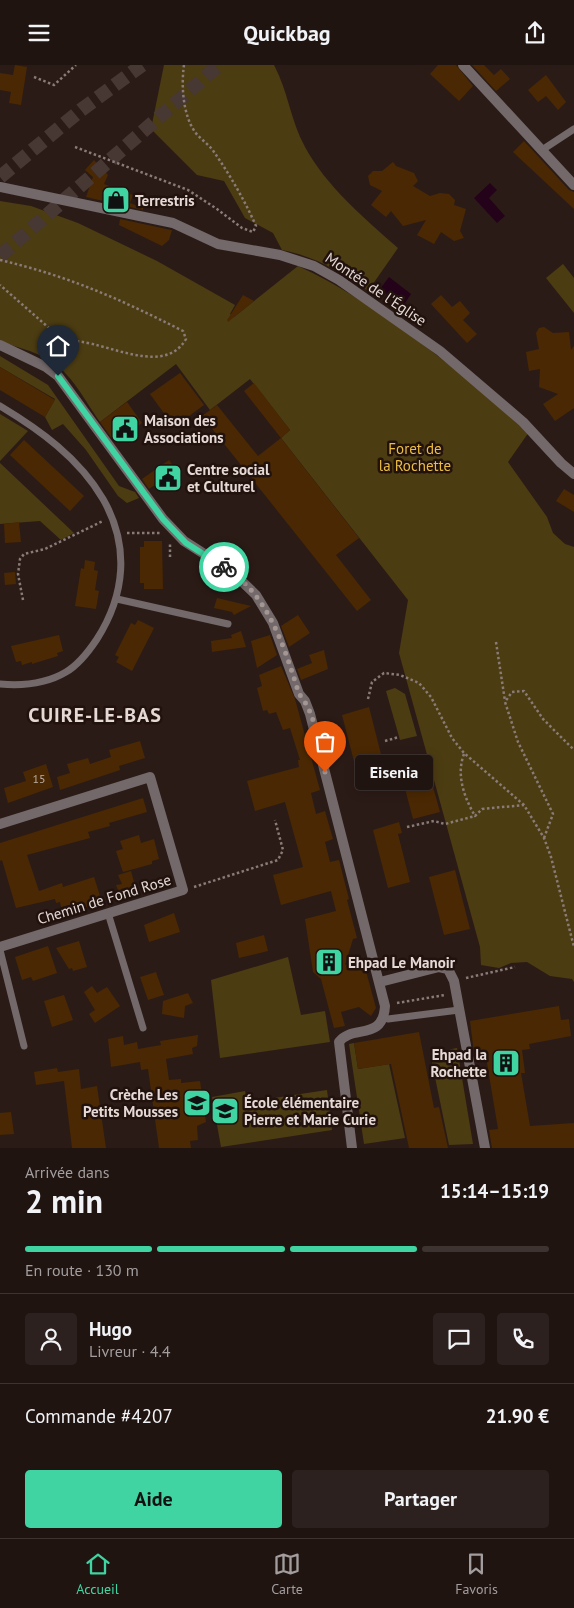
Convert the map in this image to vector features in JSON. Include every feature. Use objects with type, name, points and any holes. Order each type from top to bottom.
[{"type":"street","points":[[463,65],[574,185]]},
{"type":"street","name":"Montée de l'Église","points":[[0,187],[173,223],[218,244],[280,255],[314,266],[340,280],[440,351],[523,422],[564,466],[574,474]]},
{"type":"street","points":[[0,345],[46,367],[58,376],[163,519],[186,543],[231,571],[246,583],[273,623],[299,694],[306,701],[310,714],[385,1006],[383,1017],[371,1031],[345,1036],[339,1042],[352,1148]]},
{"type":"street","name":"Chemin de Fond Rose","points":[[0,824],[150,777],[183,890],[0,947]]},
{"type":"street","points":[[380,982],[439,967],[448,969],[454,981],[485,1148]]},
{"type":"lane","points":[[542,150],[574,129]]},
{"type":"lane","points":[[0,406],[40,432],[70,458],[90,481],[103,501],[117,535],[121,571],[117,599],[110,619],[94,643],[67,671],[34,683],[0,684]]},
{"type":"lane","points":[[117,599],[228,624]]},
{"type":"lane","points":[[108,913],[143,1028]]},
{"type":"lane","points":[[0,950],[24,1046]]},
{"type":"lane","points":[[383,1017],[388,1019],[459,1010]]},
{"type":"path","points":[[34,77],[47,84],[54,85],[76,65]]},
{"type":"path","points":[[75,147],[188,190],[218,209],[242,228],[253,232],[256,226],[250,211],[214,151],[191,125],[182,88],[184,65]]},
{"type":"path","points":[[0,260],[52,273],[101,291],[183,331],[186,336],[180,346],[173,351],[146,357],[100,348],[75,340],[65,342],[46,367]]},
{"type":"path","points":[[0,285],[65,342]]},
{"type":"path","points":[[23,600],[18,574],[20,559],[24,554],[45,549],[110,517]]},
{"type":"path","points":[[117,535],[131,532],[162,533]]},
{"type":"path","points":[[170,539],[170,557]]},
{"type":"path","points":[[496,642],[505,703],[518,742],[553,814],[544,838]]},
{"type":"path","points":[[368,699],[372,682],[384,673],[400,675],[419,683],[431,697],[452,738],[464,753],[524,805],[544,838],[560,888],[574,947]]},
{"type":"path","points":[[505,703],[512,692],[524,691],[543,719],[574,750]]},
{"type":"path","points":[[385,741],[399,737]]},
{"type":"path","points":[[464,753],[459,767],[466,801],[475,816]]},
{"type":"path","points":[[407,827],[434,821],[445,824],[475,816],[482,809],[524,805]]},
{"type":"path","points":[[183,890],[278,860],[283,850],[275,820]]},
{"type":"path","points":[[454,981],[515,967]]},
{"type":"path","points":[[396,1003],[445,995]]},
{"type":"green space","points":[[164,65],[274,65],[283,85],[300,137],[314,161],[347,201],[398,248],[368,291],[317,261],[282,250],[273,233],[245,218],[224,181],[197,175],[151,129]]},
{"type":"green space","name":"Foret de la Rochette","points":[[0,201],[31,206],[78,223],[157,261],[235,305],[230,314],[234,317],[298,266],[330,282],[390,320],[447,363],[529,432],[508,462],[547,517],[553,533],[565,544],[574,547],[574,982],[572,979],[550,976],[527,962],[511,963],[499,968],[481,965],[480,947],[399,653],[408,600],[281,438],[290,430],[250,379],[210,410],[176,364],[100,422],[64,371],[48,359],[0,341]]},
{"type":"green space","points":[[563,264],[574,278],[574,313],[546,278]]},
{"type":"green space","points":[[0,356],[48,385],[119,486],[135,492],[139,498],[127,503],[118,496],[86,450],[63,424],[52,430],[45,417],[55,399],[0,367]]},
{"type":"green space","points":[[0,414],[28,431],[0,461]]},
{"type":"green space","points":[[0,463],[74,533],[61,540],[40,521],[0,524]]},
{"type":"green space","points":[[395,688],[405,694],[417,736],[400,740],[386,691]]},
{"type":"green space","points":[[288,957],[301,1015],[325,1011],[330,1042],[220,1058],[211,980]]},
{"type":"green space","points":[[354,1043],[358,1069],[389,1064],[405,1138],[364,1144],[349,1044]]},
{"type":"green space","points":[[457,1048],[473,1144],[449,1145],[430,1053]]},
{"type":"green space","points":[[327,1090],[332,1130],[221,1147],[212,1097],[245,1091],[249,1113],[248,1102]]},
{"type":"shaded area","points":[[490,183],[497,190],[489,198],[505,216],[497,223],[474,198]]},
{"type":"shaded area","points":[[389,277],[411,294],[403,306],[380,289]]},
{"type":"building","points":[[15,65],[27,67],[21,105],[9,103],[11,92],[0,90],[0,73],[13,75]]},
{"type":"building","points":[[438,65],[456,65],[473,86],[459,101],[430,74]]},
{"type":"building","points":[[472,65],[484,65],[494,75],[501,69],[510,79],[496,91]]},
{"type":"building","points":[[546,75],[566,102],[558,110],[546,96],[538,102],[528,90]]},
{"type":"building","points":[[524,141],[569,190],[574,192],[574,209],[513,152]]},
{"type":"building","points":[[94,160],[108,175],[104,184],[133,195],[130,203],[143,208],[143,210],[86,197],[93,177],[85,170]]},
{"type":"building","points":[[393,162],[396,166],[414,173],[418,181],[413,186],[430,196],[440,193],[449,194],[455,200],[454,205],[466,209],[460,231],[464,238],[454,241],[441,232],[434,244],[417,235],[426,220],[403,226],[391,211],[386,217],[371,205],[382,191],[370,185],[368,176],[373,171],[382,171]]},
{"type":"building","points":[[120,219],[172,230],[169,240],[162,246],[119,225]]},
{"type":"building","points":[[243,295],[254,301],[228,322],[227,320]]},
{"type":"building","points":[[441,295],[452,307],[460,301],[470,313],[463,320],[477,334],[467,343],[431,304]]},
{"type":"building","points":[[544,327],[553,333],[569,332],[571,350],[574,346],[574,408],[555,421],[543,404],[558,394],[539,387],[540,369],[529,371],[526,352],[539,349],[536,333],[539,328]]},
{"type":"building","points":[[0,367],[55,400],[45,417],[0,390]]},
{"type":"building","points":[[180,373],[204,405],[174,427],[150,394]]},
{"type":"building","points":[[254,383],[290,430],[281,438],[244,391]]},
{"type":"building","points":[[127,402],[142,423],[115,443],[100,422]]},
{"type":"building","points":[[217,405],[258,456],[281,438],[359,538],[336,555],[371,600],[357,611],[202,416]]},
{"type":"building","points":[[24,440],[84,496],[70,511],[10,455]]},
{"type":"building","points":[[169,460],[176,470],[149,489],[142,479]]},
{"type":"building","points":[[564,489],[574,495],[574,512],[556,501]]},
{"type":"building","points":[[19,522],[21,542],[5,543],[4,524]]},
{"type":"building","points":[[144,541],[162,541],[163,589],[144,589],[144,583],[140,583],[140,547],[144,547]]},
{"type":"building","points":[[85,560],[95,562],[94,570],[98,571],[95,590],[99,591],[96,609],[75,606],[81,568],[84,569]]},
{"type":"building","points":[[15,572],[16,584],[5,585],[4,573]]},
{"type":"building","points":[[217,598],[251,606],[234,615],[232,612],[214,608]]},
{"type":"building","points":[[298,615],[310,633],[289,647],[281,626]]},
{"type":"building","points":[[138,620],[154,628],[132,671],[116,662],[119,657],[115,655],[131,623],[135,625]]},
{"type":"building","points":[[241,631],[246,647],[212,652],[211,641],[232,638],[231,635]]},
{"type":"building","points":[[59,635],[63,651],[57,653],[58,656],[32,664],[32,662],[22,665],[21,661],[16,662],[11,646]]},
{"type":"building","points":[[270,635],[277,655],[257,668],[251,641]]},
{"type":"building","points":[[324,650],[328,669],[301,680],[297,669],[312,663],[309,655]]},
{"type":"building","points":[[281,666],[295,699],[320,790],[311,793],[316,814],[325,811],[333,839],[325,842],[330,862],[339,860],[349,899],[347,900],[357,938],[353,939],[345,965],[363,960],[376,1008],[371,1016],[359,1007],[341,1012],[345,1026],[334,1028],[321,979],[313,972],[305,919],[336,911],[331,891],[281,905],[273,875],[303,867],[285,802],[255,811],[247,781],[299,767],[298,760],[300,760],[290,728],[283,730],[276,712],[269,714],[267,710],[263,711],[257,688],[262,686],[259,675]]},
{"type":"building","points":[[369,707],[384,766],[357,773],[342,715]]},
{"type":"building","points":[[140,741],[145,758],[119,766],[120,770],[60,790],[57,777],[70,773],[67,764],[88,758],[90,764],[111,757],[109,750]]},
{"type":"building","points":[[424,755],[440,812],[413,819],[398,762]]},
{"type":"building","points":[[46,764],[53,787],[8,803],[4,788],[26,781],[23,772]]},
{"type":"building","points":[[143,798],[147,812],[109,823],[110,826],[88,832],[90,838],[27,855],[39,891],[62,883],[63,887],[94,877],[102,902],[75,911],[73,904],[61,907],[60,902],[56,903],[55,899],[16,908],[2,860],[0,861],[0,843]]},
{"type":"building","points":[[399,822],[402,833],[398,834],[410,882],[388,888],[373,830]]},
{"type":"building","points":[[139,835],[141,843],[154,839],[159,859],[152,861],[152,864],[123,872],[116,851],[123,849],[120,841]]},
{"type":"building","points":[[455,870],[470,929],[444,935],[429,877]]},
{"type":"building","points":[[131,871],[137,893],[121,898],[116,885],[122,884],[118,875]]},
{"type":"building","points":[[174,913],[180,932],[149,942],[144,925]]},
{"type":"building","points":[[264,935],[268,951],[239,958],[236,943]]},
{"type":"building","points":[[79,941],[87,967],[73,971],[72,968],[69,969],[56,948]]},
{"type":"building","points":[[48,946],[57,973],[33,981],[31,977],[22,980],[15,957]]},
{"type":"building","points":[[156,972],[164,995],[148,1000],[140,977]]},
{"type":"building","points":[[92,986],[97,993],[107,987],[120,1006],[95,1023],[89,1014],[95,1010],[84,992]]},
{"type":"building","points":[[188,993],[193,1003],[185,1006],[184,1018],[162,1014],[163,1001]]},
{"type":"building","points":[[64,995],[73,1020],[52,1027],[44,1001]]},
{"type":"building","name":"Ehpad la Rochette","points":[[559,1006],[561,1020],[569,1019],[571,1036],[529,1044],[530,1049],[522,1050],[525,1073],[521,1073],[530,1126],[574,1123],[574,1148],[492,1148],[489,1130],[498,1129],[485,1051],[474,1053],[470,1021]]},
{"type":"building","points":[[419,1032],[434,1108],[439,1107],[448,1148],[409,1148],[391,1064],[358,1069],[354,1043]]},
{"type":"building","points":[[198,1035],[197,1046],[192,1048],[193,1054],[166,1059],[169,1080],[181,1079],[181,1083],[200,1081],[206,1122],[197,1126],[198,1140],[190,1141],[191,1148],[159,1148],[148,1069],[141,1070],[140,1062],[111,1067],[108,1039],[123,1036],[124,1045],[137,1042],[138,1049],[161,1045],[160,1041]]},
{"type":"building","points":[[57,1068],[58,1072],[79,1069],[81,1089],[97,1086],[106,1148],[72,1148],[64,1081],[36,1085],[34,1072]]},
{"type":"building","points":[[11,1112],[14,1134],[0,1135],[0,1113]]},
{"type":"tunnel","points":[[0,177],[81,110],[142,65]]},
{"type":"tunnel","points":[[0,256],[219,65]]},
{"type":"way so far","points":[[224,567],[246,583],[256,595],[273,623],[287,656],[299,694],[306,701],[325,772]]},
{"type":"place","name":"Terrestris","points":[[116,200]]},
{"type":"place","name":"Maison des Associations","points":[[125,429]]},
{"type":"place","name":"Centre social et Culturel","points":[[168,478]]},
{"type":"place","name":"Eisenia","points":[[325,772]]},
{"type":"place","name":"Ehpad Le Manoir","points":[[329,962]]},
{"type":"place","name":"Ehpad la Rochette","points":[[506,1063]]},
{"type":"place","name":"Crèche Les Petits Mousses","points":[[197,1103]]},
{"type":"place","name":"École élémentaire Pierre et Marie Curie","points":[[225,1111]]},
{"type":"district","name":"CUIRE-LE-BAS","points":[[95,715]]},
{"type":"route","points":[[58,376],[157,513],[186,543],[224,567]]}]
